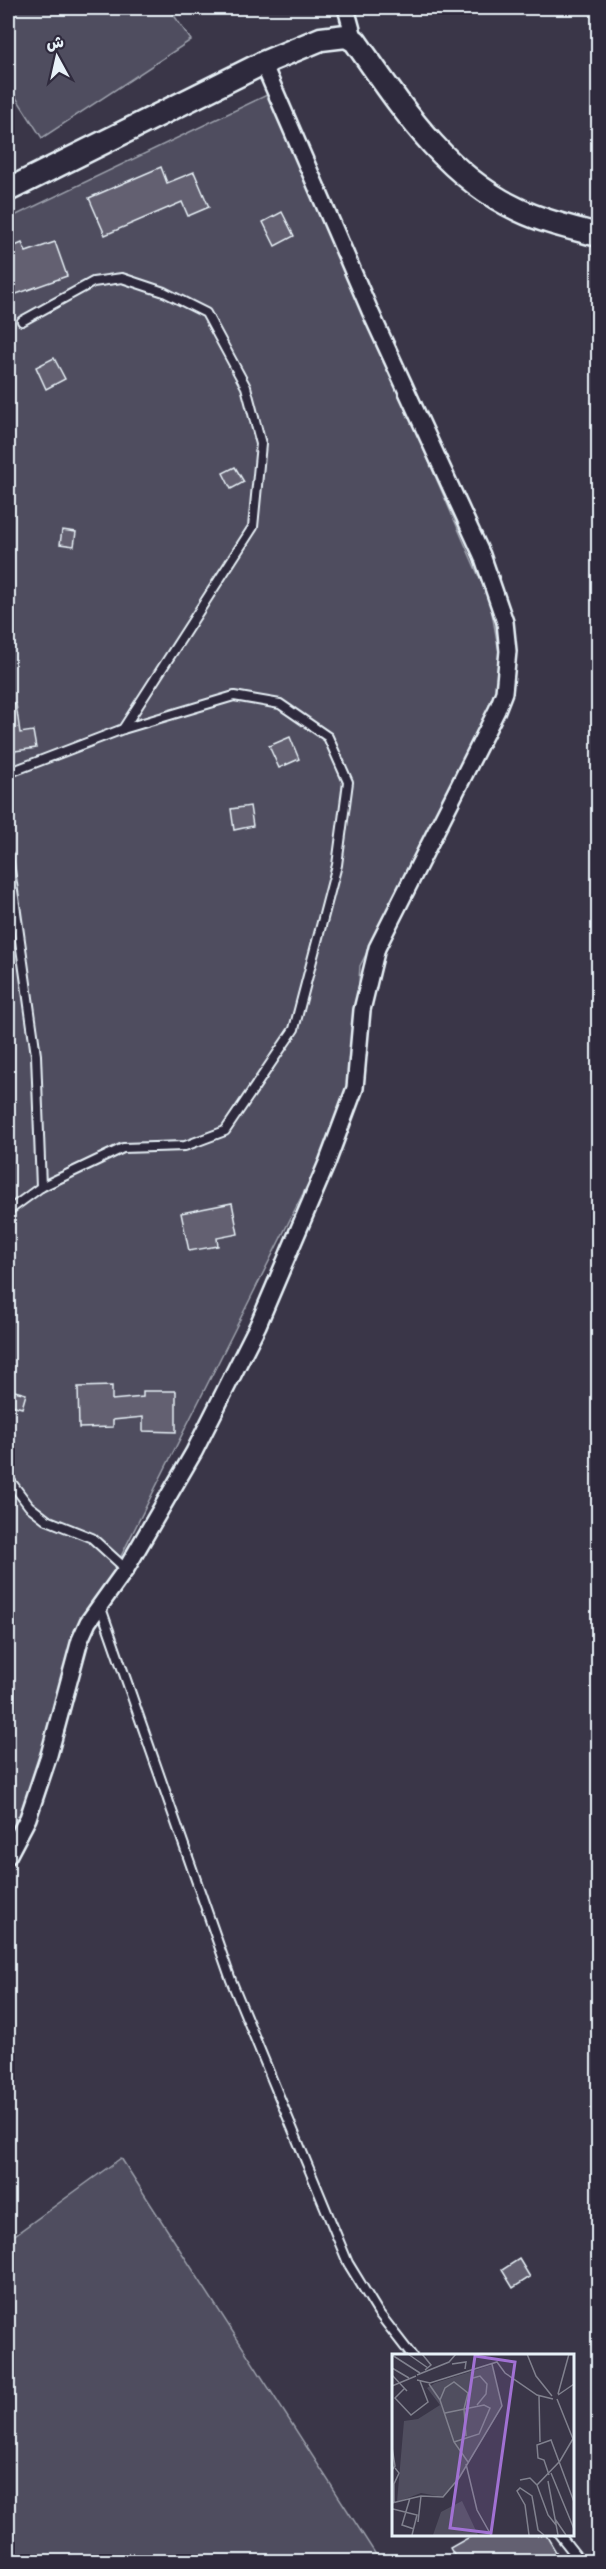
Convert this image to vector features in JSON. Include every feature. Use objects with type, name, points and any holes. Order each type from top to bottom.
[{"type":"main road","points":[[8,190],[263,63],[321,39],[346,36],[355,41],[411,119],[438,149],[477,186],[503,202],[538,218],[598,235]]},
{"type":"street","points":[[346,8],[355,41]]},
{"type":"street","points":[[8,1856],[28,1818],[49,1755],[80,1640],[100,1605],[126,1569],[194,1452],[258,1325],[322,1174],[355,1088],[362,1010],[377,948],[498,710],[507,671],[508,651],[505,622],[482,555],[370,311],[263,63]]},
{"type":"lane","points":[[22,321],[93,282],[122,278],[164,292],[206,313],[246,387],[261,444],[253,527],[123,729]]},
{"type":"lane","points":[[8,773],[123,729],[234,696],[280,704],[328,736],[348,782],[337,865],[294,1029],[225,1131],[185,1146],[123,1148],[42,1187],[8,1211]]},
{"type":"lane","points":[[8,855],[36,1055],[42,1187]]},
{"type":"lane","points":[[8,1478],[29,1506],[47,1520],[92,1538],[126,1569]]},
{"type":"lane","points":[[100,1605],[231,1980],[348,2263],[378,2312],[410,2354]]},
{"type":"lane","points":[[560,2536],[581,2562]]},
{"type":"shaded area","points":[[8,8],[169,8],[191,40],[42,138],[8,85]]},
{"type":"shaded area","points":[[269,94],[490,602],[505,685],[360,966],[351,1098],[99,1600],[43,1785],[8,1844],[8,219]]},
{"type":"shaded area","points":[[121,2158],[380,2561],[8,2561],[8,2240]]},
{"type":"building","points":[[161,167],[167,183],[194,172],[209,207],[188,216],[182,202],[105,235],[89,198]]},
{"type":"building","points":[[282,212],[294,236],[275,246],[263,222]]},
{"type":"building","points":[[55,242],[67,276],[8,297],[8,249],[22,243],[26,252]]},
{"type":"building","points":[[54,358],[65,379],[46,389],[36,367]]},
{"type":"building","points":[[235,467],[244,482],[231,489],[223,473]]},
{"type":"building","points":[[62,530],[76,532],[74,546],[60,544]]},
{"type":"building","points":[[16,704],[20,733],[33,731],[36,748],[8,752],[8,705]]},
{"type":"building","points":[[290,737],[299,759],[279,768],[269,746]]},
{"type":"building","points":[[250,806],[253,826],[234,830],[231,809]]},
{"type":"building","points":[[232,1203],[238,1234],[217,1238],[218,1246],[189,1251],[181,1213]]},
{"type":"building","points":[[112,1386],[112,1400],[143,1397],[143,1391],[176,1391],[176,1432],[143,1431],[143,1417],[113,1420],[113,1427],[79,1428],[78,1387]]},
{"type":"building","points":[[11,1390],[26,1394],[22,1408],[8,1404]]},
{"type":"building","points":[[519,2259],[530,2277],[513,2288],[502,2270]]},
{"type":"building","points":[[471,2536],[547,2536],[562,2562],[458,2562],[450,2548]]}]
